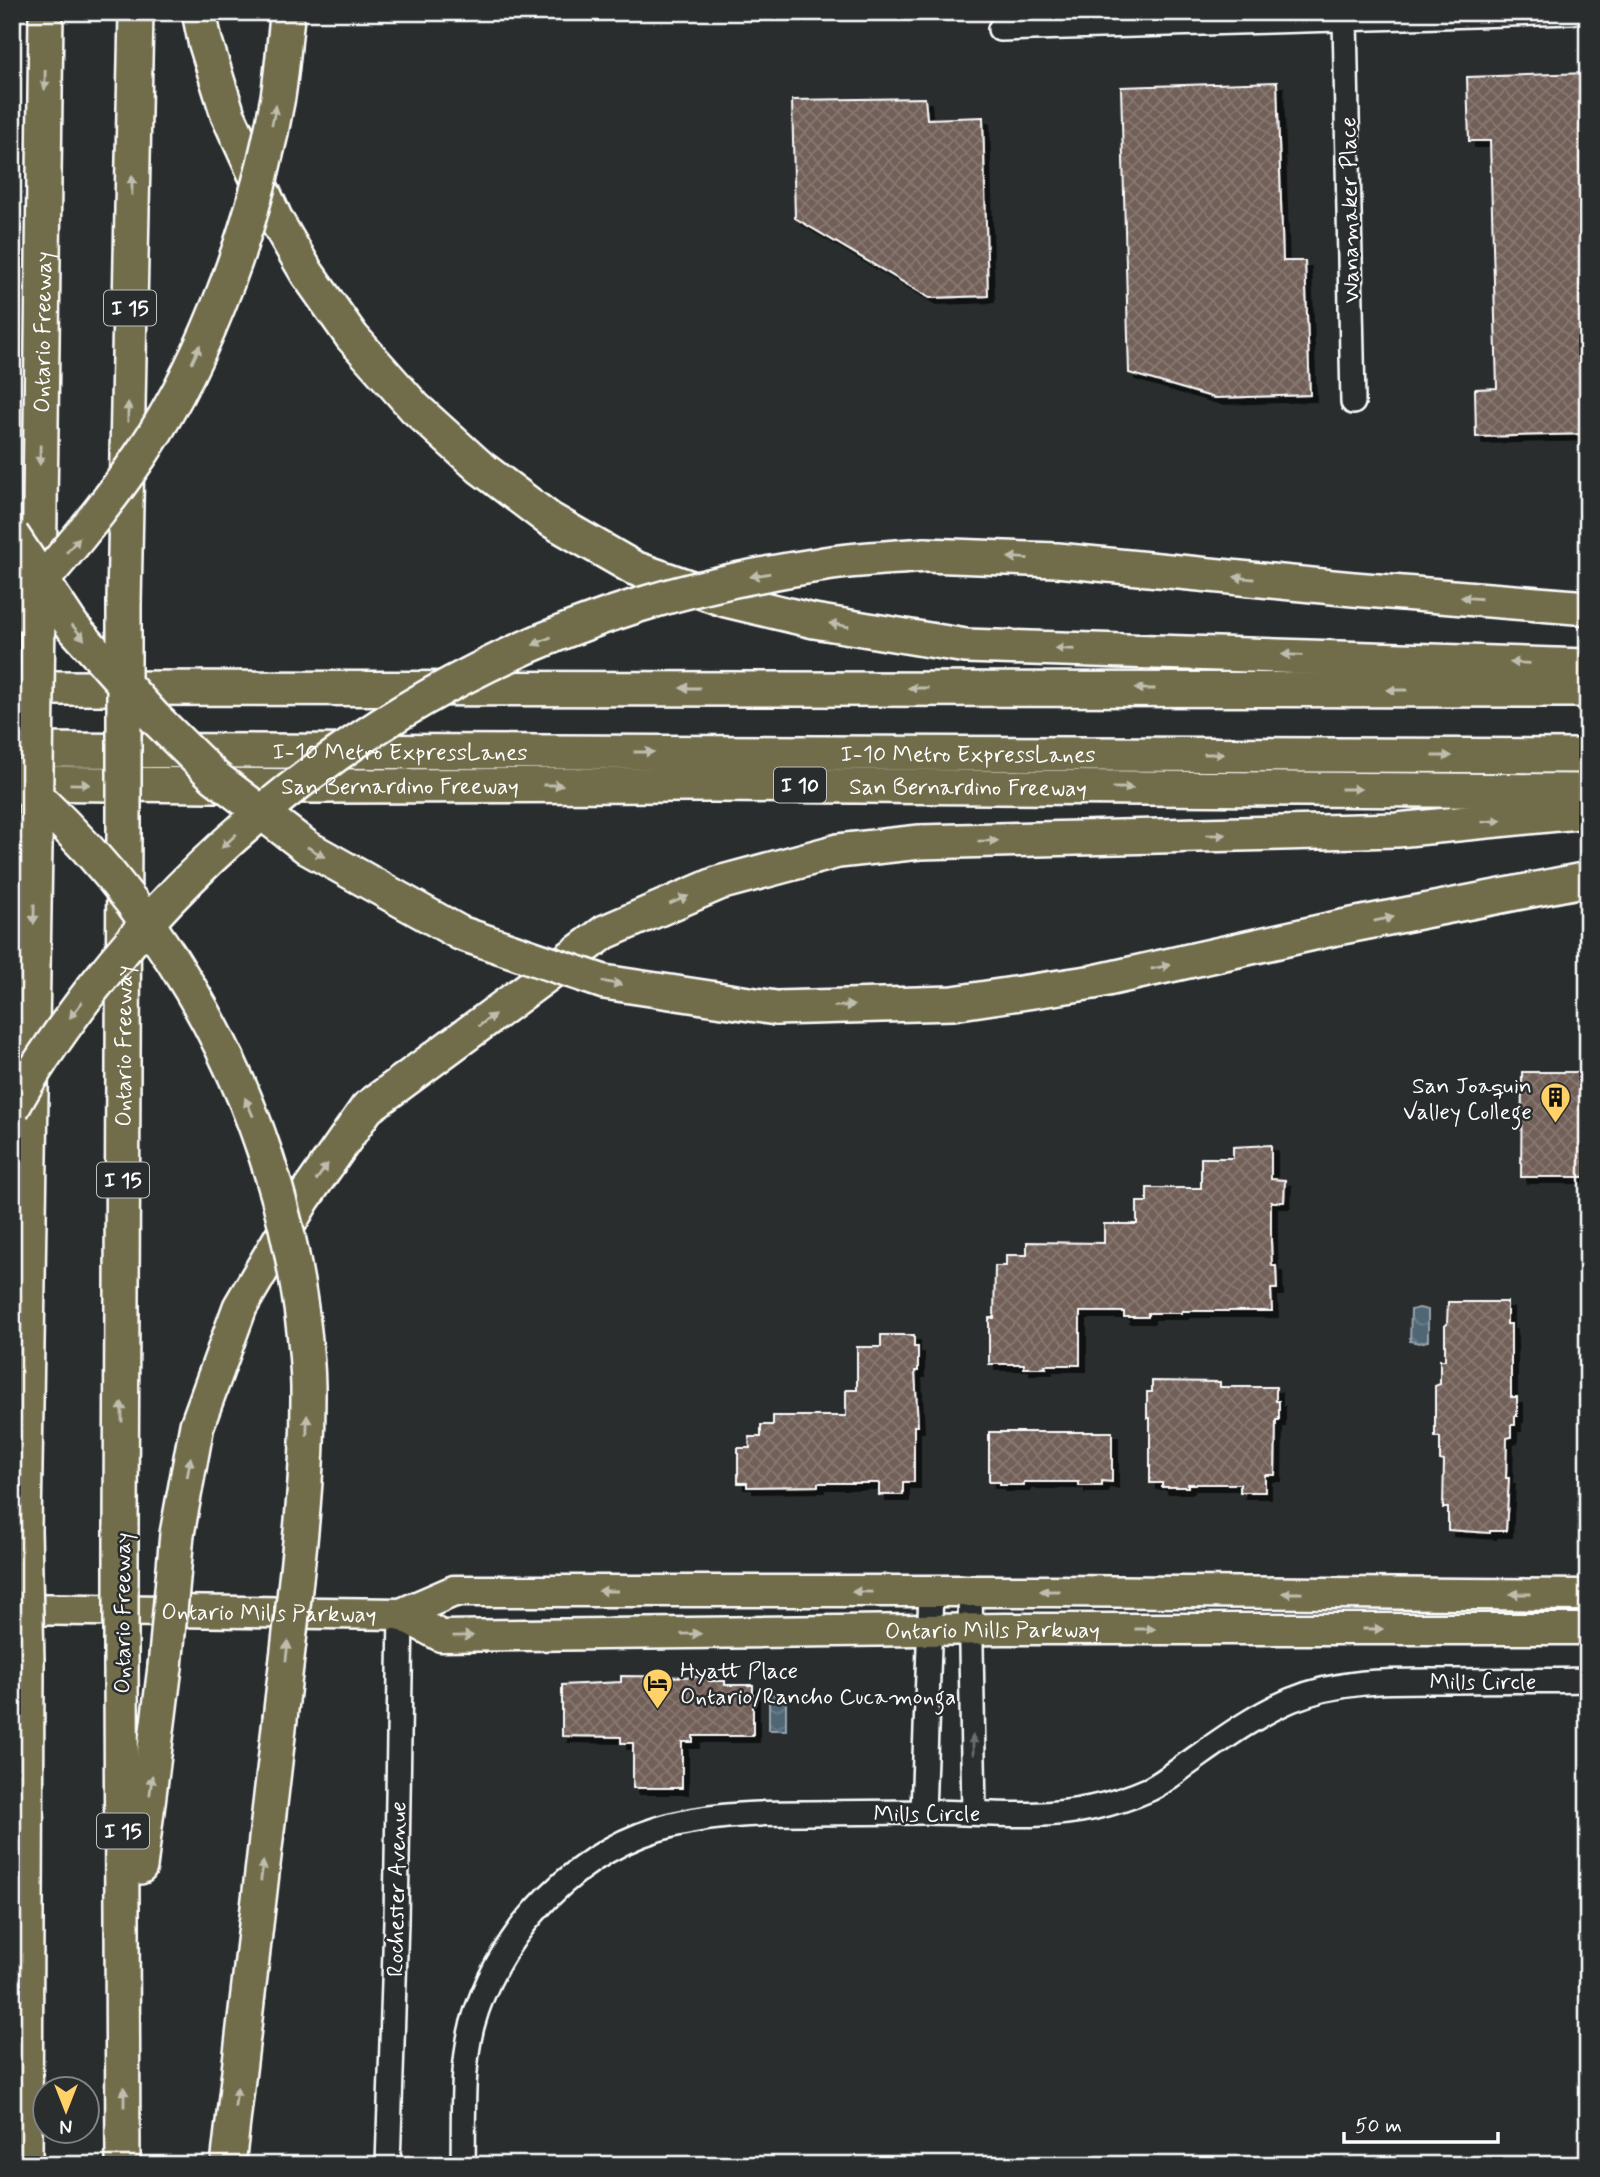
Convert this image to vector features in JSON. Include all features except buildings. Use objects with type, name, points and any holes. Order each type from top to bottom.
[{"type":"highway","name":"Ontario Freeway","points":[[25,2165],[27,1859],[24,1529],[35,846],[25,615],[46,12]]},
{"type":"highway","name":"Ontario Freeway","points":[[123,2165],[121,1529],[124,603],[136,12]]},
{"type":"highway","points":[[199,12],[228,115],[276,220],[307,273],[352,337],[415,408],[480,467],[549,519],[634,568],[726,600],[814,621],[966,646],[1588,666]]},
{"type":"highway","points":[[25,615],[143,451],[187,373],[224,289],[265,158],[278,95],[288,15]]},
{"type":"highway","points":[[12,535],[73,627],[154,717],[215,778],[308,848],[460,933],[604,982],[776,1008],[953,1003],[1094,982],[1337,928],[1588,879]]},
{"type":"highway","points":[[12,1109],[64,1026],[119,955],[183,884],[243,828],[321,765],[400,713],[499,660],[555,635],[638,605],[723,582],[821,564],[925,555],[1057,560],[1353,589],[1588,608]]},
{"type":"highway","points":[[12,688],[1588,690]]},
{"type":"highway","name":"I-10 Metro ExpressLanes","points":[[12,750],[1588,756]]},
{"type":"highway","points":[[12,775],[54,811],[113,876],[170,953],[218,1038],[255,1121],[281,1203],[300,1296],[308,1385],[306,1472],[228,2165]]},
{"type":"highway","name":"San Bernardino Freeway","points":[[12,783],[1588,791]]},
{"type":"highway","points":[[124,1998],[165,1667],[177,1534],[197,1425],[240,1307],[304,1198],[367,1108],[605,932],[719,883],[838,851],[920,842],[1397,830],[1588,811]]},
{"type":"highway","points":[[12,1766],[27,1859]]},
{"type":"main road","name":"Ontario Mills Parkway","points":[[12,1609],[401,1614],[454,1591],[1588,1595]]},
{"type":"main road","name":"Ontario Mills Parkway","points":[[401,1614],[441,1636],[971,1629],[1588,1629]]},
{"type":"street","points":[[1000,29],[1572,12]]},
{"type":"street","name":"Wanamaker Place","points":[[1345,19],[1353,402]]},
{"type":"street","points":[[923,1812],[930,1592]]},
{"type":"street","points":[[971,1592],[974,1813]]},
{"type":"street","name":"Rochester Avenue","points":[[388,2165],[397,1902],[401,1614]]},
{"type":"street","name":"Mills Circle","points":[[463,2165],[468,2056],[471,2030],[480,1999],[522,1926],[547,1898],[574,1873],[603,1853],[637,1836],[663,1826],[695,1819],[752,1813],[1076,1811],[1153,1788],[1259,1715],[1332,1687],[1370,1681],[1588,1680]]},
{"type":"water","points":[[1411,1310],[1428,1310],[1428,1341],[1419,1343],[1410,1341]]},
{"type":"water","points":[[769,1694],[786,1694],[786,1730],[769,1730]]},
{"type":"place","name":"San Joaquin Valley College","points":[[1555,1125]]},
{"type":"place","name":"Hyatt Place Ontario/Rancho Cucamonga","points":[[657,1710]]}]
